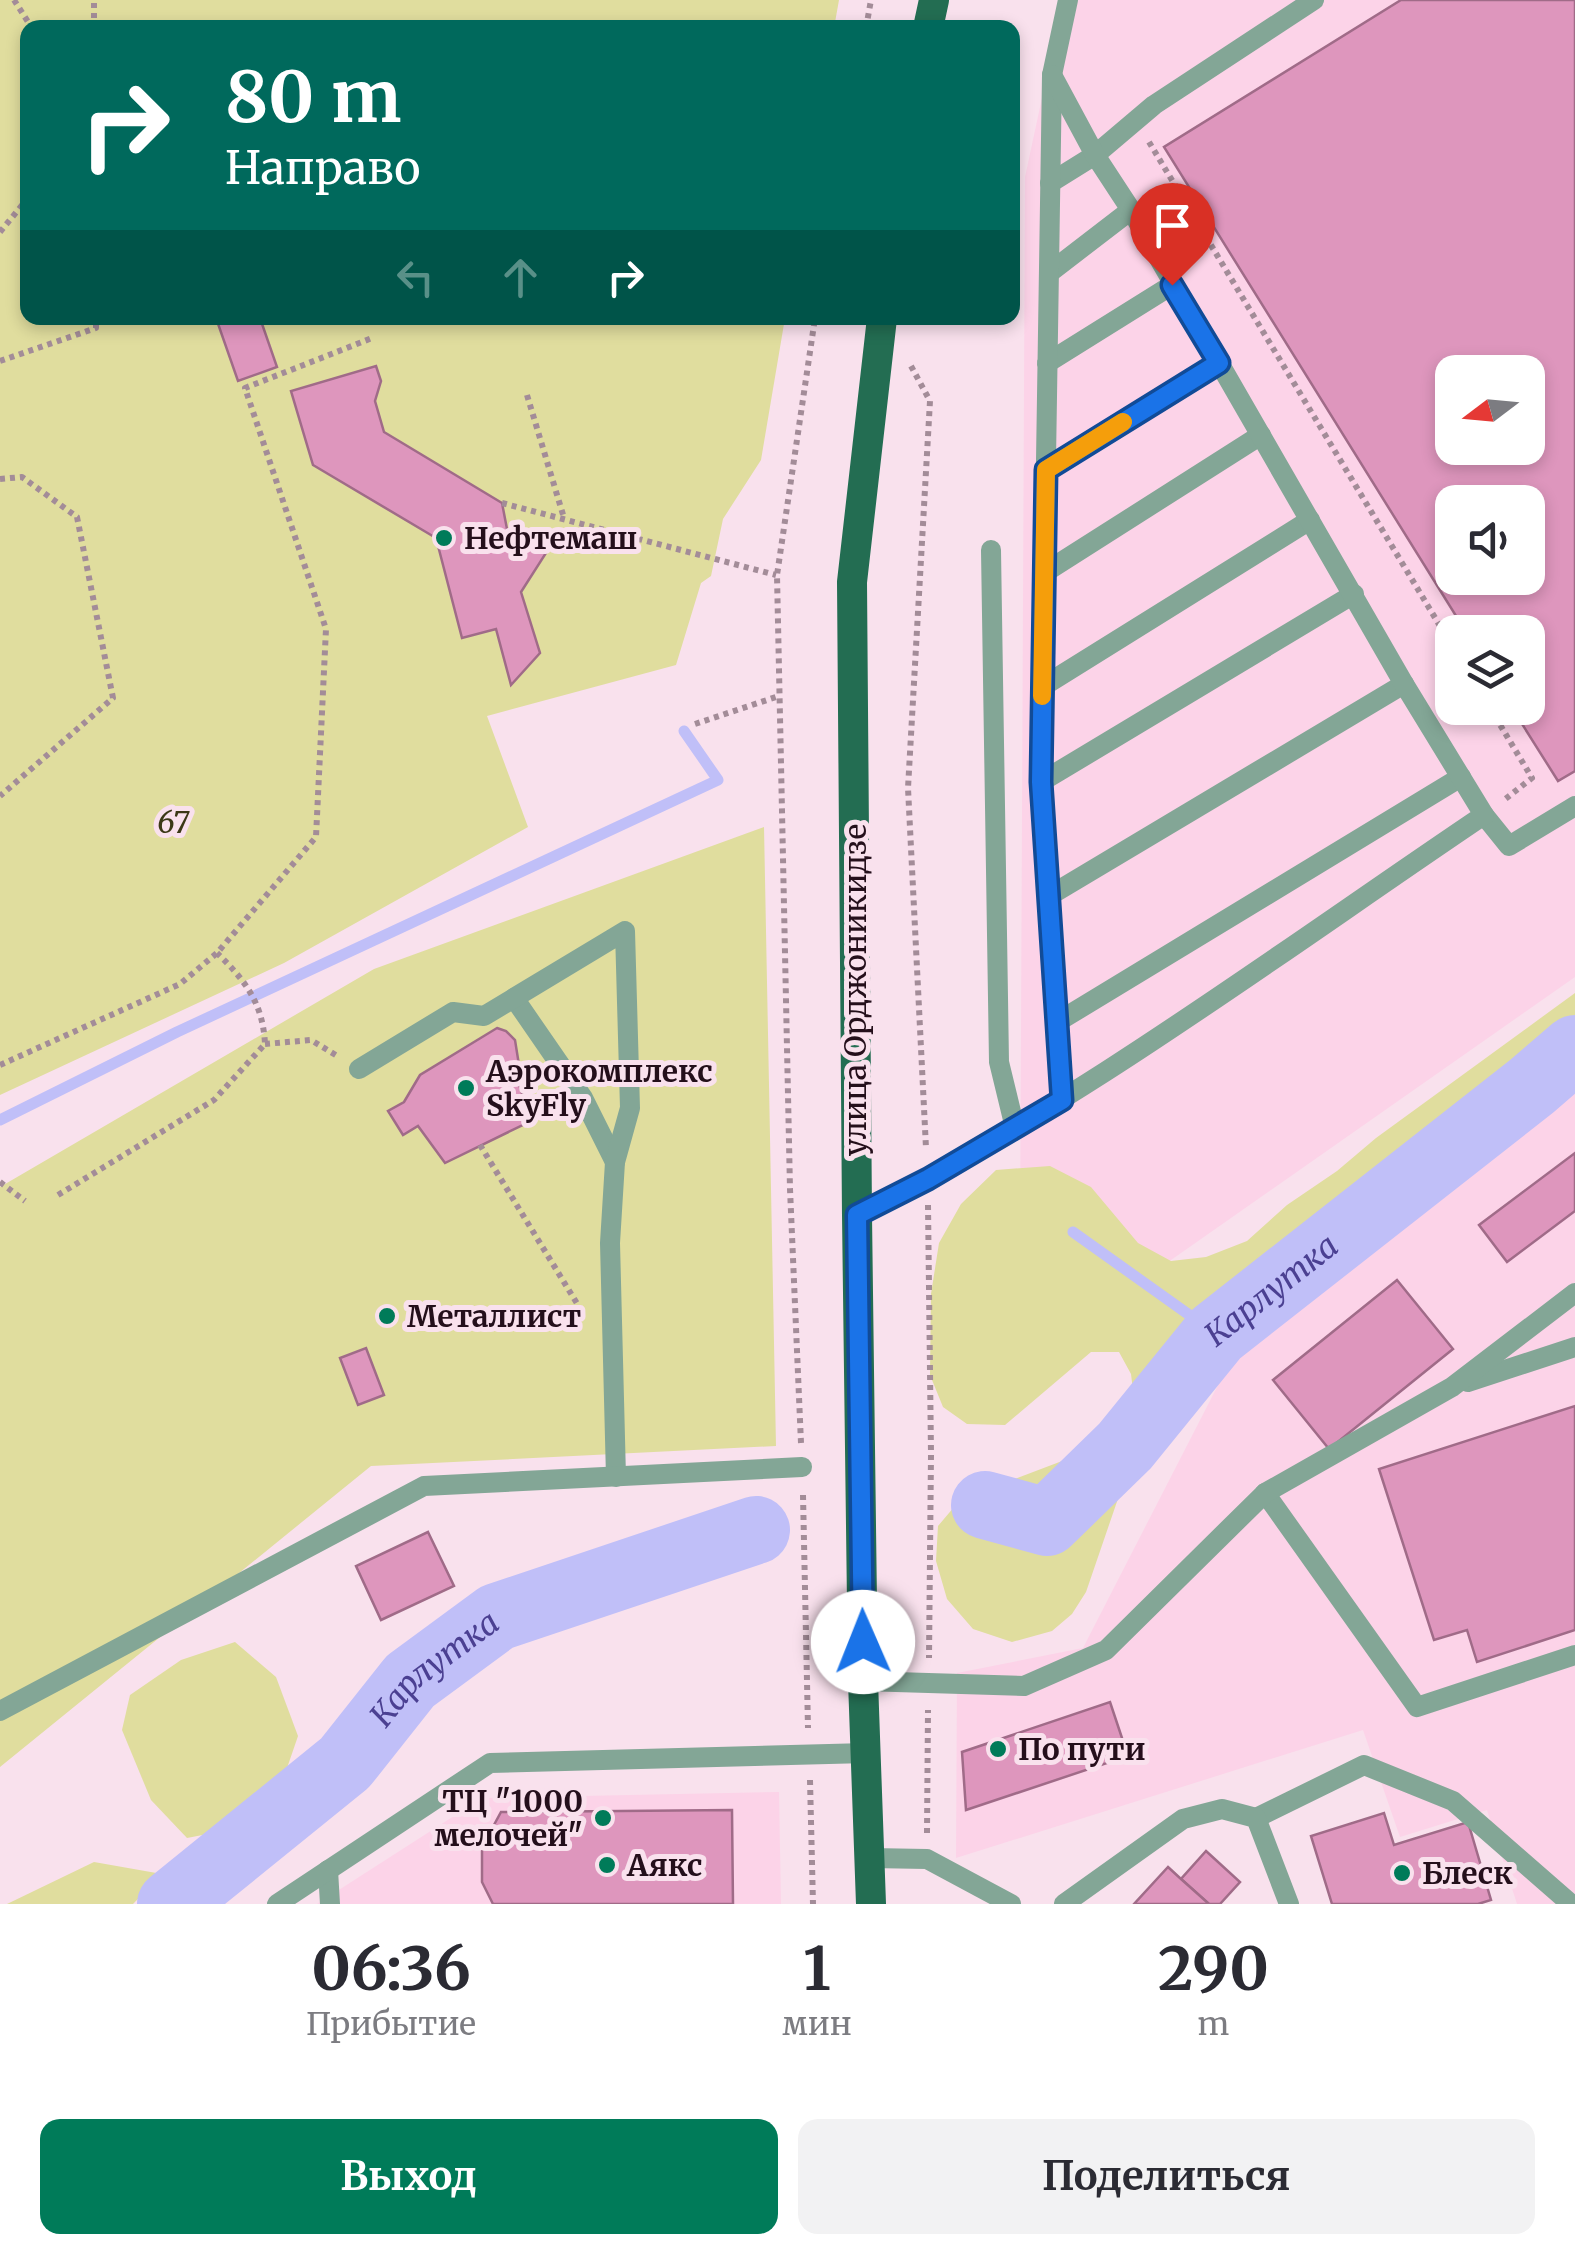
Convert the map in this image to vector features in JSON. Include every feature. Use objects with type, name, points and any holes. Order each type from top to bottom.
[{"type":"main road","name":"улица Орджоникидзе","points":[[871,1904],[863,1681],[852,582],[881,325]]},
{"type":"lane","points":[[1062,1100],[1041,782],[1052,75],[1068,0]]},
{"type":"lane","points":[[1050,183],[1094,155],[1136,119],[1314,0]]},
{"type":"lane","points":[[1052,75],[1094,155],[1131,210],[1404,684],[1484,815],[1509,846],[1575,806]]},
{"type":"lane","points":[[1049,273],[1131,210]]},
{"type":"lane","points":[[1047,363],[1172,285]]},
{"type":"lane","points":[[1046,470],[1219,363]]},
{"type":"lane","points":[[1044,573],[1260,435]]},
{"type":"lane","points":[[1042,687],[1310,520]]},
{"type":"lane","points":[[990,550],[999,1062],[1015,1128]]},
{"type":"lane","points":[[1041,782],[1354,594]]},
{"type":"lane","points":[[1049,896],[1404,684]]},
{"type":"lane","points":[[1059,1021],[1460,776]]},
{"type":"lane","points":[[857,1215],[928,1179],[1062,1100],[1484,815]]},
{"type":"lane","points":[[359,1069],[453,1012],[484,1016],[625,931],[630,1108],[615,1162],[610,1244],[616,1477]]},
{"type":"lane","points":[[514,998],[583,1098],[615,1162]]},
{"type":"lane","points":[[863,1681],[1024,1686],[1106,1650],[1265,1492],[1452,1388],[1575,1294]]},
{"type":"lane","points":[[1452,1388],[1575,1347]]},
{"type":"lane","points":[[0,1711],[424,1486],[802,1466]]},
{"type":"lane","points":[[1265,1492],[1416,1708],[1575,1656]]},
{"type":"lane","points":[[278,1904],[490,1763],[867,1753]]},
{"type":"lane","points":[[1064,1904],[1183,1819],[1222,1809],[1256,1818],[1364,1766],[1453,1800],[1571,1904]]},
{"type":"lane","points":[[1256,1818],[1289,1904]]},
{"type":"lane","points":[[870,1858],[926,1859],[1011,1904]]},
{"type":"lane","points":[[328,1870],[330,1904]]},
{"type":"path","points":[[1136,119],[1435,618]]},
{"type":"path","points":[[0,232],[20,208]]},
{"type":"path","points":[[0,361],[96,325]]},
{"type":"path","points":[[813,1904],[802,1466],[790,1189],[776,575],[814,325]]},
{"type":"path","points":[[0,1065],[180,984],[217,954],[316,837],[326,629],[245,388],[372,338]]},
{"type":"path","points":[[910,364],[930,401]]},
{"type":"path","points":[[528,395],[564,520]]},
{"type":"path","points":[[0,479],[22,478],[77,517],[113,698],[0,796]]},
{"type":"path","points":[[502,502],[776,575]]},
{"type":"path","points":[[694,724],[779,696]]},
{"type":"path","points":[[1484,815],[1532,778],[1500,725]]},
{"type":"path","points":[[217,954],[240,975],[264,1017],[265,1044]]},
{"type":"path","points":[[58,1195],[214,1100],[265,1044],[311,1040],[359,1069]]},
{"type":"path","points":[[480,1145],[583,1313]]},
{"type":"path","points":[[0,1182],[25,1202]]},
{"type":"shaded area","points":[[1063,0],[1575,0],[1575,977],[1104,1307],[1020,1242],[1025,177]]},
{"type":"shaded area","points":[[1575,1089],[1575,1904],[1517,1904],[1487,1810],[1400,1837],[1363,1730],[956,1858],[957,1673],[1083,1648],[1234,1354]]},
{"type":"shaded area","points":[[779,1792],[781,1904],[317,1904],[482,1798]]},
{"type":"green space","name":"67","points":[[0,0],[839,0],[835,20],[20,20],[20,325],[784,325],[761,460],[723,519],[711,576],[701,583],[676,665],[487,716],[528,827],[284,963],[0,1095]]},
{"type":"green space","name":"Металлист","points":[[764,827],[776,1446],[371,1466],[0,1767],[0,1187],[374,969]]},
{"type":"green space","points":[[1575,993],[1575,1089],[1234,1354],[1145,1450],[1122,1487],[1086,1592],[1072,1614],[1052,1631],[1012,1642],[973,1629],[947,1599],[936,1561],[938,1526],[960,1500],[1070,1458],[1118,1419],[1134,1398],[1131,1374],[1119,1352],[1091,1352],[1005,1425],[967,1424],[943,1407],[930,1375],[931,1294],[939,1243],[961,1204],[996,1170],[1050,1166],[1091,1187],[1138,1243],[1171,1261],[1206,1257],[1247,1241],[1287,1205]]},
{"type":"green space","points":[[235,1642],[276,1677],[298,1736],[286,1771],[241,1819],[218,1832],[187,1838],[151,1800],[122,1730],[130,1695],[181,1660]]},
{"type":"green space","points":[[94,1862],[162,1874],[133,1904],[7,1904]]},
{"type":"building","points":[[1401,0],[1575,0],[1575,771],[1558,781],[1523,725],[1545,725],[1545,615],[1455,615],[1443,595],[1545,595],[1545,485],[1435,485],[1435,582],[1164,147]]},
{"type":"building","points":[[218,325],[262,325],[277,367],[238,381]]},
{"type":"building","points":[[376,366],[381,381],[375,401],[384,432],[502,503],[507,529],[546,553],[521,592],[540,653],[511,685],[496,629],[462,638],[436,538],[313,465],[291,391]]},
{"type":"building","name":"Аэрокомплекс SkyFly","points":[[497,1028],[515,1040],[519,1065],[514,1069],[531,1121],[445,1163],[418,1126],[403,1135],[388,1111],[404,1102],[420,1075]]},
{"type":"building","points":[[1575,1153],[1575,1211],[1507,1262],[1479,1225]]},
{"type":"building","points":[[1397,1280],[1453,1349],[1329,1449],[1273,1380]]},
{"type":"building","points":[[366,1348],[384,1395],[358,1405],[340,1358]]},
{"type":"building","points":[[1575,1406],[1575,1630],[1477,1662],[1467,1630],[1434,1640],[1379,1469]]},
{"type":"building","points":[[428,1532],[454,1586],[381,1620],[356,1566]]},
{"type":"building","points":[[1110,1702],[1128,1756],[966,1810],[962,1752]]},
{"type":"building","name":"Аякс","points":[[732,1810],[733,1904],[493,1904],[482,1882],[482,1847],[501,1812]]},
{"type":"building","name":"Блеск","points":[[1384,1813],[1394,1845],[1468,1822],[1491,1900],[1478,1904],[1332,1904],[1311,1836]]},
{"type":"building","points":[[1206,1851],[1240,1882],[1220,1904],[1209,1904],[1181,1879]]},
{"type":"building","points":[[1168,1867],[1181,1879],[1209,1904],[1134,1904]]},
{"type":"waterway","points":[[0,1120],[177,1032],[718,780],[684,731]]},
{"type":"waterway","name":"Карлутка","points":[[985,1505],[1047,1522],[1125,1446],[1216,1334],[1575,1049]]},
{"type":"waterway","points":[[1073,1232],[1216,1334]]},
{"type":"waterway","name":"Карлутка","points":[[171,1904],[345,1763],[410,1681],[497,1617],[756,1530]]},
{"type":"slow traffic","points":[[1042,696],[1046,470],[1123,422]]},
{"type":"place","name":"Нефтемаш","points":[[444,538]]},
{"type":"place","name":"Аэрокомплекс SkyFly","points":[[466,1088]]},
{"type":"place","name":"Металлист","points":[[387,1316]]},
{"type":"place","name":"По пути","points":[[998,1749]]},
{"type":"place","name":"ТЦ \"1000 мелочей\"","points":[[603,1818]]},
{"type":"place","name":"Аякс","points":[[607,1865]]},
{"type":"place","name":"Блеск","points":[[1402,1873]]},
{"type":"route","points":[[863,1642],[857,1215],[928,1179],[1062,1100],[1041,782],[1046,470],[1219,363],[1172,285]]}]
